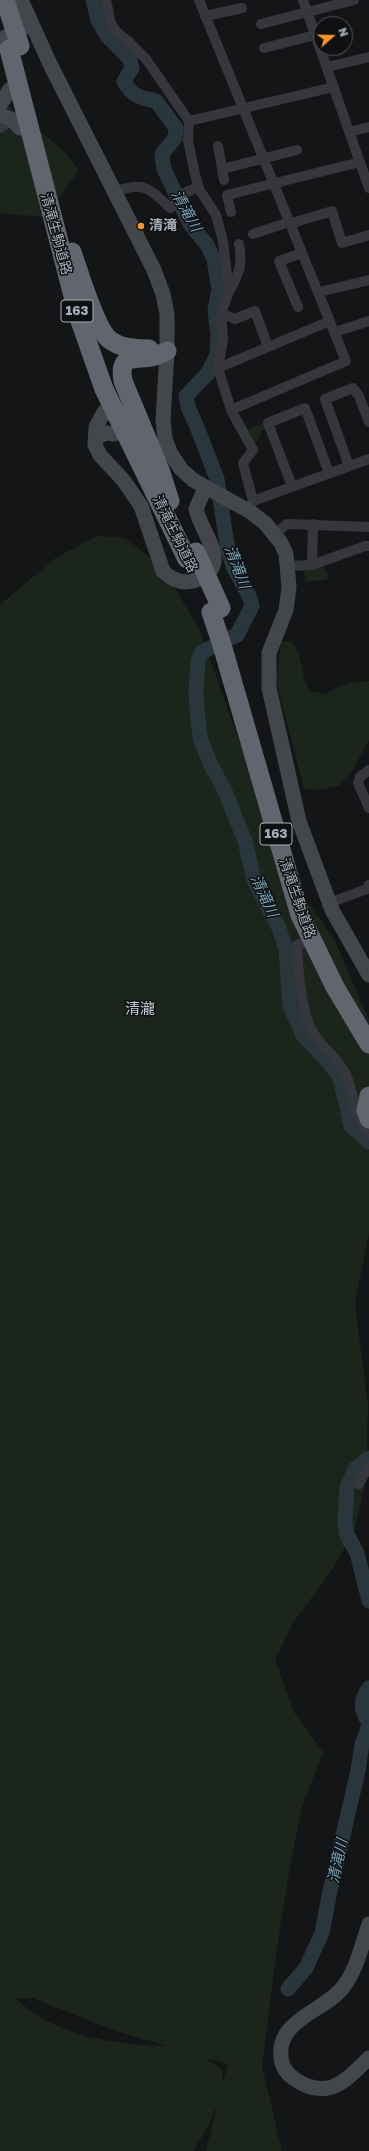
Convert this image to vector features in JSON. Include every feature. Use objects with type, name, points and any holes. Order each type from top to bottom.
[{"type":"highway","name":"清滝生駒道路","points":[[18,0],[7,47],[39,114],[88,316],[122,404],[170,501],[216,610],[239,657],[253,704],[281,820],[317,928],[369,1023]]},
{"type":"highway","name":"清滝生駒道路","points":[[0,18],[78,315],[104,389],[178,538],[192,555]]},
{"type":"highway","points":[[7,47],[10,89],[6,124],[82,366],[104,412],[105,436],[178,538]]},
{"type":"highway","points":[[70,245],[100,329],[109,340],[122,347],[167,351]]},
{"type":"highway","points":[[167,351],[151,357],[131,358],[124,363],[121,371],[122,381],[160,470],[170,501]]},
{"type":"highway","name":"清滝生駒道路","points":[[216,610],[222,644],[300,915],[335,986],[369,1044]]},
{"type":"highway","points":[[256,764],[259,810],[271,856],[303,943],[314,966],[369,1060]]},
{"type":"highway","points":[[369,1096],[366,1110],[369,1119]]},
{"type":"street","points":[[18,0],[32,24],[50,64],[154,270],[163,294],[167,314],[167,351],[163,420],[165,439],[171,454],[181,469],[208,490],[247,506],[275,534],[286,554],[289,587],[286,610],[269,653],[269,688],[299,821],[329,903],[363,956],[369,975]]},
{"type":"street","points":[[106,0],[111,24],[116,31],[146,60],[189,121],[188,141],[199,187],[220,226],[229,292]]},
{"type":"street","points":[[199,0],[346,361],[231,410]]},
{"type":"street","points":[[302,0],[313,29]]},
{"type":"street","points":[[261,24],[307,12],[333,2],[354,0]]},
{"type":"street","points":[[205,16],[242,8]]},
{"type":"street","points":[[7,47],[32,24]]},
{"type":"street","points":[[264,48],[313,36]]},
{"type":"street","points":[[323,56],[368,183]]},
{"type":"street","points":[[327,67],[369,56]]},
{"type":"street","points":[[189,121],[334,87]]},
{"type":"street","points":[[0,105],[10,89]]},
{"type":"street","points":[[349,132],[369,127]]},
{"type":"street","points":[[218,146],[224,180]]},
{"type":"street","points":[[222,169],[297,150]]},
{"type":"street","points":[[231,212],[227,195],[360,162]]},
{"type":"street","points":[[114,192],[138,185],[154,193],[170,208],[179,202],[186,192],[199,187]]},
{"type":"street","points":[[252,234],[332,211],[342,243],[369,235]]},
{"type":"street","points":[[239,244],[242,262],[221,313],[223,339],[218,368],[231,410],[253,450],[242,463],[247,506]]},
{"type":"street","points":[[298,306],[279,261],[302,253]]},
{"type":"street","points":[[319,292],[369,280]]},
{"type":"street","points":[[221,313],[235,319],[255,311],[268,347]]},
{"type":"street","points":[[218,368],[330,321]]},
{"type":"street","points":[[334,332],[369,321]]},
{"type":"street","points":[[349,466],[325,399],[353,388],[359,396],[369,422]]},
{"type":"street","points":[[292,486],[268,423],[305,408],[329,474]]},
{"type":"street","points":[[105,436],[95,445],[100,455],[124,481],[140,506],[163,571],[176,581],[187,582],[202,577],[210,571],[214,563],[212,542],[196,509],[208,490]]},
{"type":"street","points":[[247,506],[292,486],[369,459]]},
{"type":"street","points":[[275,534],[287,524],[369,527]]},
{"type":"street","points":[[312,524],[312,565]]},
{"type":"street","points":[[288,566],[312,565],[364,546],[369,546]]},
{"type":"street","points":[[369,770],[360,777],[358,783],[369,808]]},
{"type":"street","points":[[329,903],[367,889],[369,885]]},
{"type":"street","points":[[303,943],[297,945],[299,978],[310,1027],[314,1035],[338,1061],[345,1072],[351,1086],[358,1117],[363,1128],[369,1133]]},
{"type":"street","points":[[359,1484],[369,1465]]},
{"type":"street","points":[[369,1924],[355,1964],[344,1986],[333,1998],[292,2026],[284,2039],[280,2052],[285,2069],[294,2078],[306,2086],[325,2088],[335,2086],[352,2075],[369,2058]]},
{"type":"shaded area","points":[[0,99],[64,151],[79,170],[45,217],[0,213]]},
{"type":"shaded area","points":[[264,423],[266,429],[262,431],[256,443],[253,445],[246,430]]},
{"type":"shaded area","points":[[97,536],[125,538],[162,567],[199,628],[248,766],[302,894],[333,937],[369,1019],[369,1233],[355,1303],[368,1406],[366,1480],[354,1531],[332,1570],[293,1623],[275,1660],[294,1712],[323,1752],[301,1810],[277,1947],[262,2066],[282,2151],[206,2151],[217,2106],[206,2130],[193,2151],[0,2151],[0,605],[54,559]],"holes":[[[15,1998],[32,1998],[116,2031],[167,2046],[127,2043],[86,2036],[67,2030],[48,2021],[31,2011]],[[206,2058],[228,2064],[223,2082],[222,2070]]]},
{"type":"shaded area","points":[[324,566],[328,579],[306,582],[304,571]]},
{"type":"shaded area","points":[[292,641],[296,647],[310,691],[324,694],[348,683],[369,681],[369,740],[349,776],[338,786],[319,790],[304,789],[276,680],[281,642]]},
{"type":"waterway","name":"清滝川","points":[[93,0],[98,20],[107,36],[130,59],[132,68],[124,81],[127,86],[137,96],[156,101],[176,128],[175,138],[162,154],[164,169],[190,224],[207,245],[214,259],[219,290],[215,310],[218,336],[217,355],[208,373],[186,396],[188,407],[217,479],[228,551],[234,568],[249,596],[252,606],[237,635],[202,652],[198,660],[196,692],[201,741],[211,765],[225,791],[245,841],[254,880],[279,928],[286,949],[290,1006],[303,1035],[331,1065],[340,1078],[351,1126],[369,1142]]},
{"type":"waterway","name":"清滝川","points":[[369,1458],[355,1469],[347,1487],[345,1521],[347,1535],[357,1553],[369,1601]]},
{"type":"waterway","name":"清滝川","points":[[369,1688],[362,1705],[369,1723]]},
{"type":"waterway","name":"清滝川","points":[[288,1989],[306,1968],[322,1933],[330,1891],[358,1771],[362,1744],[369,1725]]},
{"type":"place","name":"清滝","points":[[141,226]]},
{"type":"district","name":"清瀧","points":[[140,1009]]}]
